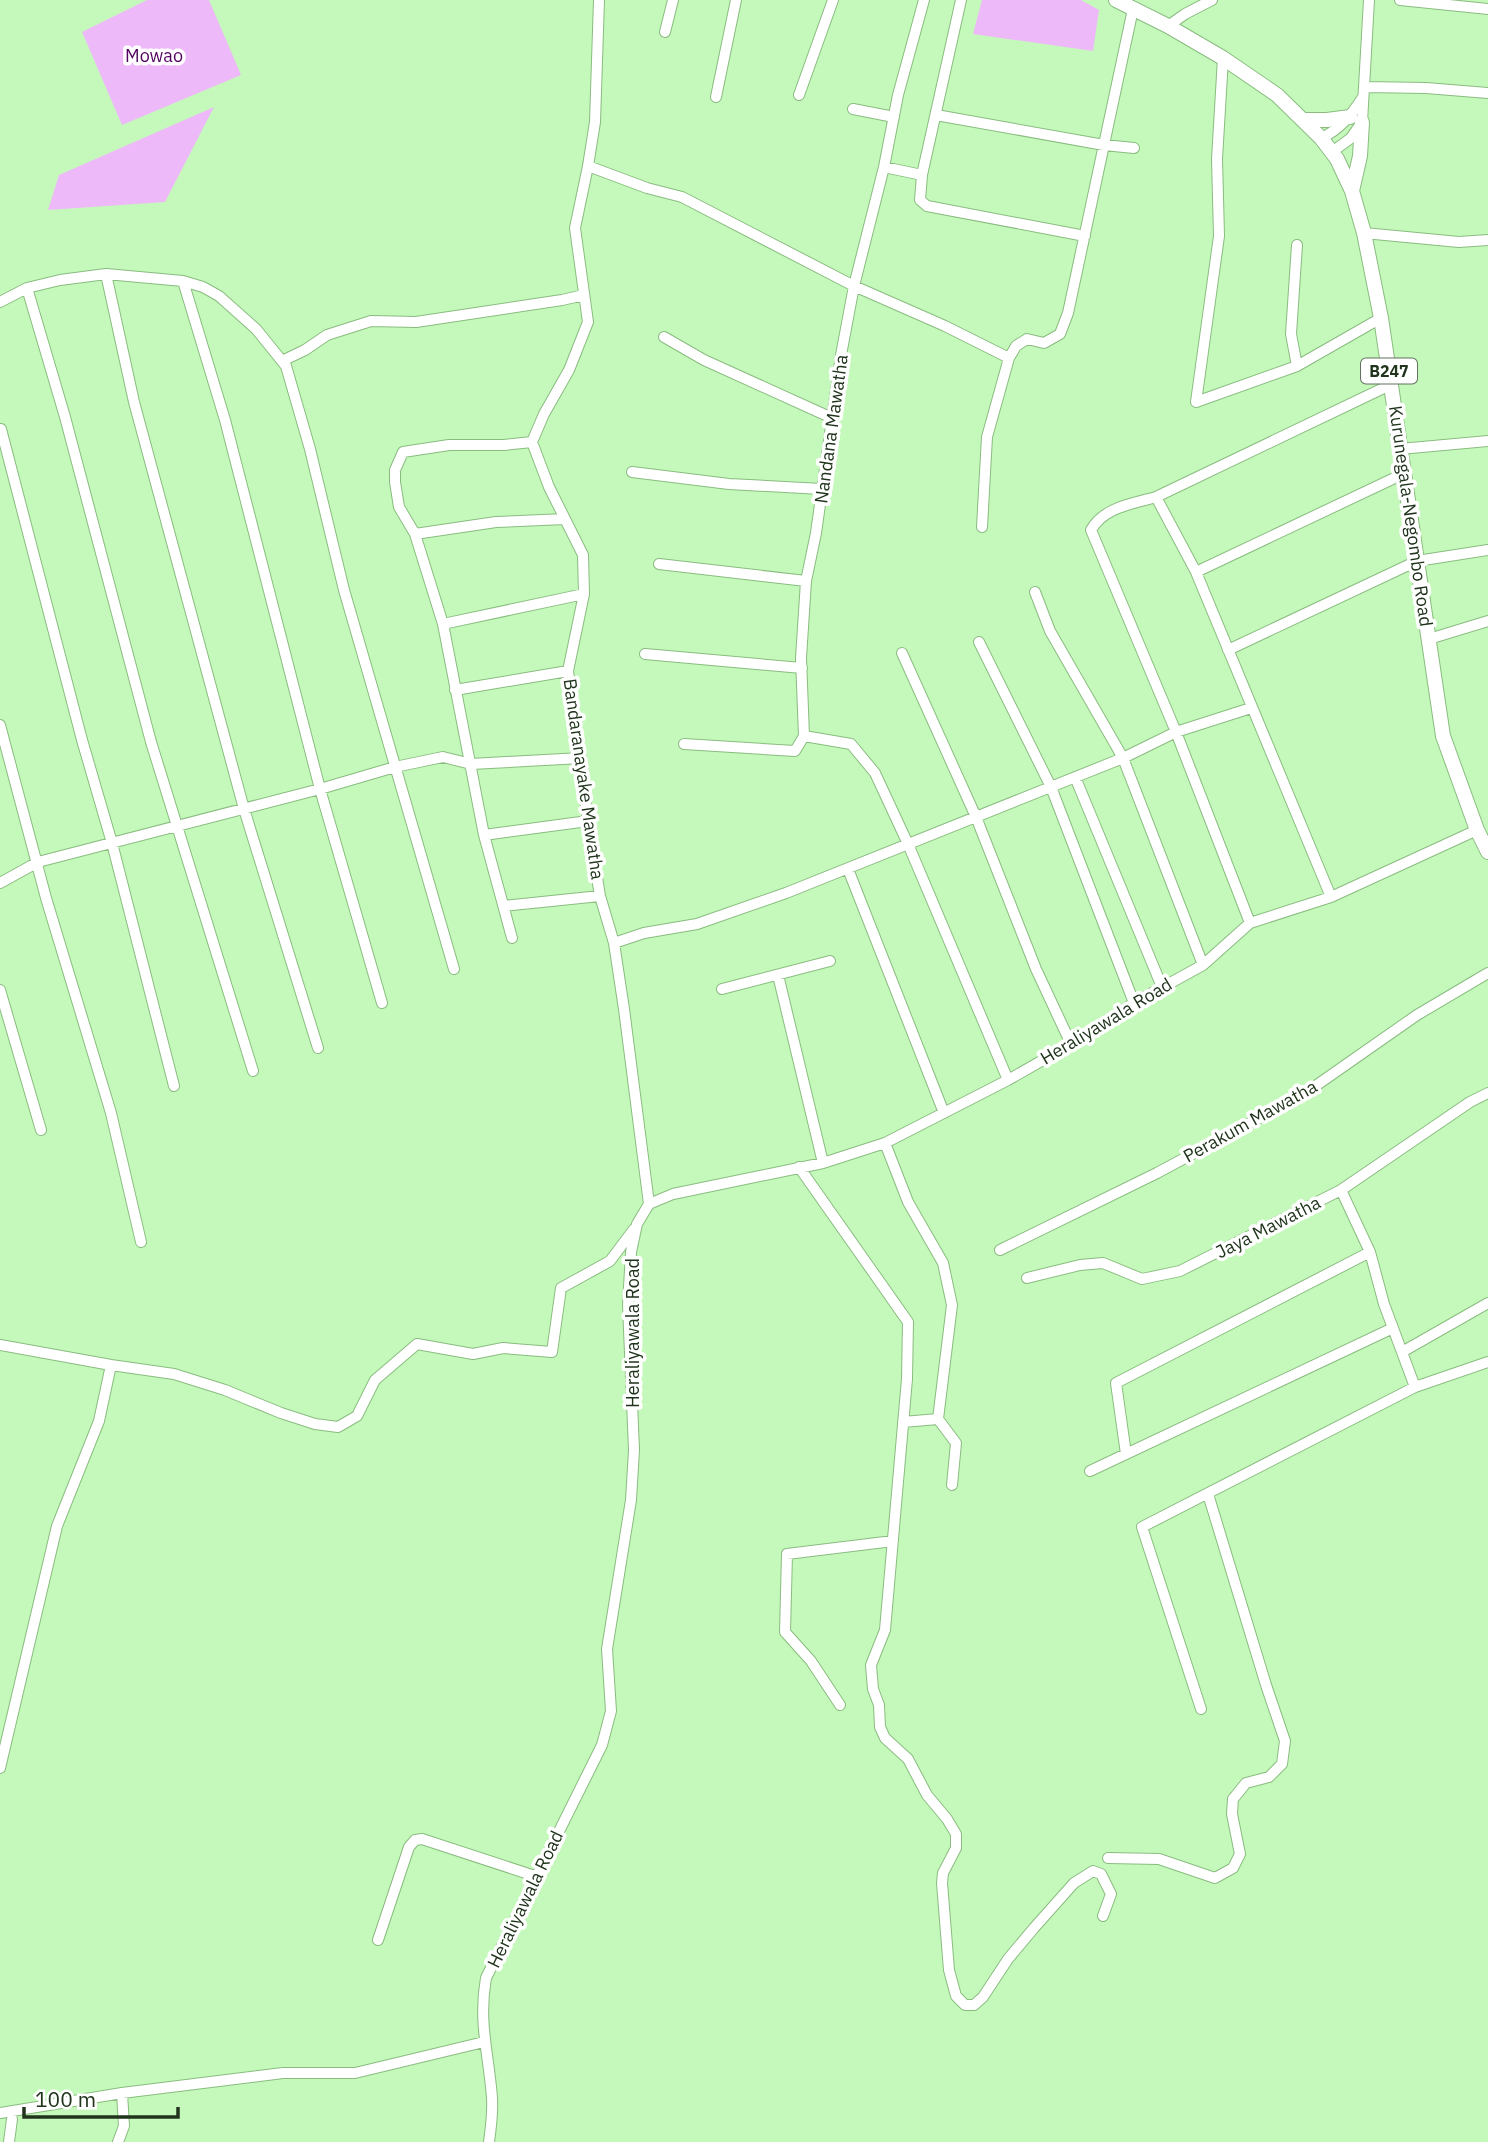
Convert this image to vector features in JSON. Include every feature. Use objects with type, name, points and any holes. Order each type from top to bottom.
[{"type":"main road","name":"Kurunegala-Negombo Road","points":[[1116,0],[1223,58],[1277,95],[1305,120],[1332,152],[1352,191],[1364,233],[1381,318],[1443,736],[1477,830],[1488,852]]},
{"type":"main road","points":[[1305,120],[1356,120],[1360,156],[1352,191]]},
{"type":"street","points":[[512,938],[484,835],[443,624],[415,534],[400,507],[395,470],[403,452],[449,444],[504,445],[533,442],[544,414],[569,370],[588,322],[575,228],[595,122],[599,0]]},
{"type":"street","points":[[665,32],[673,0]]},
{"type":"street","points":[[716,97],[736,0]]},
{"type":"street","points":[[799,95],[833,0]]},
{"type":"street","name":"Nandana Mawatha","points":[[804,736],[802,668],[806,581],[816,533],[841,355],[898,95],[924,0]]},
{"type":"street","points":[[961,0],[922,175],[920,200],[927,206],[1085,236]]},
{"type":"street","points":[[1168,26],[1212,0]]},
{"type":"street","points":[[1332,152],[1351,138],[1365,91],[1369,0]]},
{"type":"street","points":[[1400,0],[1488,9]]},
{"type":"street","points":[[982,527],[987,437],[1009,358],[1016,346],[1027,339],[1044,343],[1060,334],[1068,313],[1133,9]]},
{"type":"street","points":[[1223,58],[1217,159],[1219,236],[1196,402],[1297,366],[1381,318]]},
{"type":"street","points":[[1365,91],[1426,88],[1488,93]]},
{"type":"street","points":[[853,109],[894,117]]},
{"type":"street","points":[[936,115],[1104,145],[1135,148]]},
{"type":"street","points":[[1321,138],[1356,120]]},
{"type":"street","points":[[588,166],[682,197],[854,286],[1009,358]]},
{"type":"street","points":[[884,167],[922,175]]},
{"type":"street","points":[[1364,233],[1459,243],[1488,240]]},
{"type":"street","points":[[1297,245],[1291,334],[1297,366]]},
{"type":"street","points":[[106,274],[134,402],[244,809],[318,1048]]},
{"type":"street","points":[[0,302],[27,288],[106,274],[183,281],[203,287],[219,296],[256,329],[286,366],[310,449],[344,590],[454,969]]},
{"type":"street","points":[[183,281],[225,419],[320,789],[382,1003]]},
{"type":"street","points":[[27,288],[65,417],[108,585],[176,826],[253,1071]]},
{"type":"street","points":[[282,361],[327,335],[372,321],[416,322],[584,295]]},
{"type":"street","points":[[664,337],[704,360],[832,418]]},
{"type":"street","points":[[1250,923],[1176,732],[1091,530],[1096,521],[1107,512],[1156,497],[1392,384]]},
{"type":"street","points":[[1,429],[174,1086]]},
{"type":"street","points":[[1400,449],[1488,441]]},
{"type":"street","name":"Bandaranayake Mawatha","points":[[533,442],[550,486],[583,555],[584,594],[568,671],[600,896],[614,943],[649,1204]]},
{"type":"street","points":[[632,472],[729,484],[822,489]]},
{"type":"street","points":[[1196,572],[1403,474]]},
{"type":"street","points":[[1156,497],[1196,572],[1331,897]]},
{"type":"street","points":[[415,534],[496,522],[565,519]]},
{"type":"street","points":[[1228,650],[1417,561],[1488,551]]},
{"type":"street","points":[[659,564],[806,581]]},
{"type":"street","points":[[1035,592],[1050,631],[1123,758],[1203,965]]},
{"type":"street","points":[[443,624],[584,594]]},
{"type":"street","points":[[1429,639],[1488,621]]},
{"type":"street","points":[[979,642],[1051,787],[1134,1003]]},
{"type":"street","points":[[902,653],[976,817],[1036,969],[1071,1044]]},
{"type":"street","points":[[645,654],[802,668]]},
{"type":"street","points":[[455,690],[568,671]]},
{"type":"street","points":[[614,943],[643,933],[697,924],[786,893],[1123,758],[1176,732],[1251,708]]},
{"type":"street","points":[[0,725],[46,898],[111,1113],[141,1242]]},
{"type":"street","points":[[684,744],[795,751],[804,736],[851,744],[875,773],[1008,1080]]},
{"type":"street","points":[[0,883],[38,862],[395,767],[443,758],[471,764],[581,758]]},
{"type":"street","points":[[1075,777],[1162,987]]},
{"type":"street","points":[[484,835],[588,821]]},
{"type":"street","name":"Heraliyawala Road","points":[[489,2142],[492,2102],[482,2018],[486,1978],[601,1745],[611,1711],[607,1649],[631,1500],[634,1450],[628,1306],[631,1252],[637,1224],[649,1204],[673,1194],[822,1163],[885,1143],[1008,1080],[1071,1044],[1134,1003],[1203,965],[1250,923],[1331,897],[1477,830]]},
{"type":"street","points":[[848,869],[944,1113]]},
{"type":"street","points":[[504,906],[600,896]]},
{"type":"street","points":[[722,989],[830,961]]},
{"type":"street","name":"Perakum Mawatha","points":[[1000,1250],[1157,1173],[1304,1094],[1417,1015],[1488,973]]},
{"type":"street","points":[[778,975],[822,1163]]},
{"type":"street","points":[[0,989],[41,1130]]},
{"type":"street","name":"Jaya Mawatha","points":[[1027,1278],[1080,1265],[1103,1263],[1142,1279],[1180,1271],[1340,1190],[1470,1102],[1488,1093]]},
{"type":"street","points":[[885,1143],[908,1202],[943,1263],[952,1305],[938,1419],[956,1443],[952,1485]]},
{"type":"street","points":[[799,1167],[908,1322],[907,1379],[885,1630],[871,1665],[873,1689],[879,1705],[880,1727],[885,1738],[908,1759],[927,1795],[956,1834],[956,1848],[943,1873],[942,1883],[949,1970],[956,1996],[965,2005],[974,2005],[983,1997],[1008,1959],[1074,1882],[1093,1871],[1101,1874],[1111,1894],[1103,1916]]},
{"type":"street","points":[[1340,1190],[1370,1252],[1384,1304],[1415,1387]]},
{"type":"street","points":[[0,1345],[174,1374],[225,1390],[303,1421],[338,1427],[357,1416],[375,1380],[417,1344],[473,1354],[503,1348],[552,1352],[561,1288],[610,1261],[637,1224]]},
{"type":"street","points":[[1126,1454],[1116,1383],[1370,1252]]},
{"type":"street","points":[[1402,1352],[1488,1303]]},
{"type":"street","points":[[1090,1471],[1393,1328]]},
{"type":"street","points":[[1201,1709],[1142,1527],[1415,1387],[1488,1362]]},
{"type":"street","points":[[0,1765],[57,1526],[99,1421],[111,1365]]},
{"type":"street","points":[[903,1422],[938,1419]]},
{"type":"street","points":[[1108,1858],[1159,1859],[1215,1878],[1233,1868],[1240,1854],[1232,1814],[1233,1799],[1246,1783],[1269,1777],[1282,1763],[1285,1741],[1265,1685],[1208,1494]]},
{"type":"street","points":[[840,1705],[811,1661],[785,1632],[788,1554],[893,1541]]},
{"type":"street","points":[[378,1940],[409,1847],[415,1840],[422,1839],[538,1877]]},
{"type":"street","points":[[0,2113],[122,2092],[283,2073],[355,2073],[484,2042]]},
{"type":"street","points":[[118,2142],[124,2126],[122,2092]]},
{"type":"street","points":[[9,2142],[12,2119]]},
{"type":"green space","name":"Mowao","points":[[147,0],[209,0],[241,75],[122,125],[82,32]]},
{"type":"green space","points":[[982,0],[1081,0],[1099,10],[1093,51],[973,34]]},
{"type":"green space","points":[[214,107],[165,202],[48,210],[59,175]]}]
